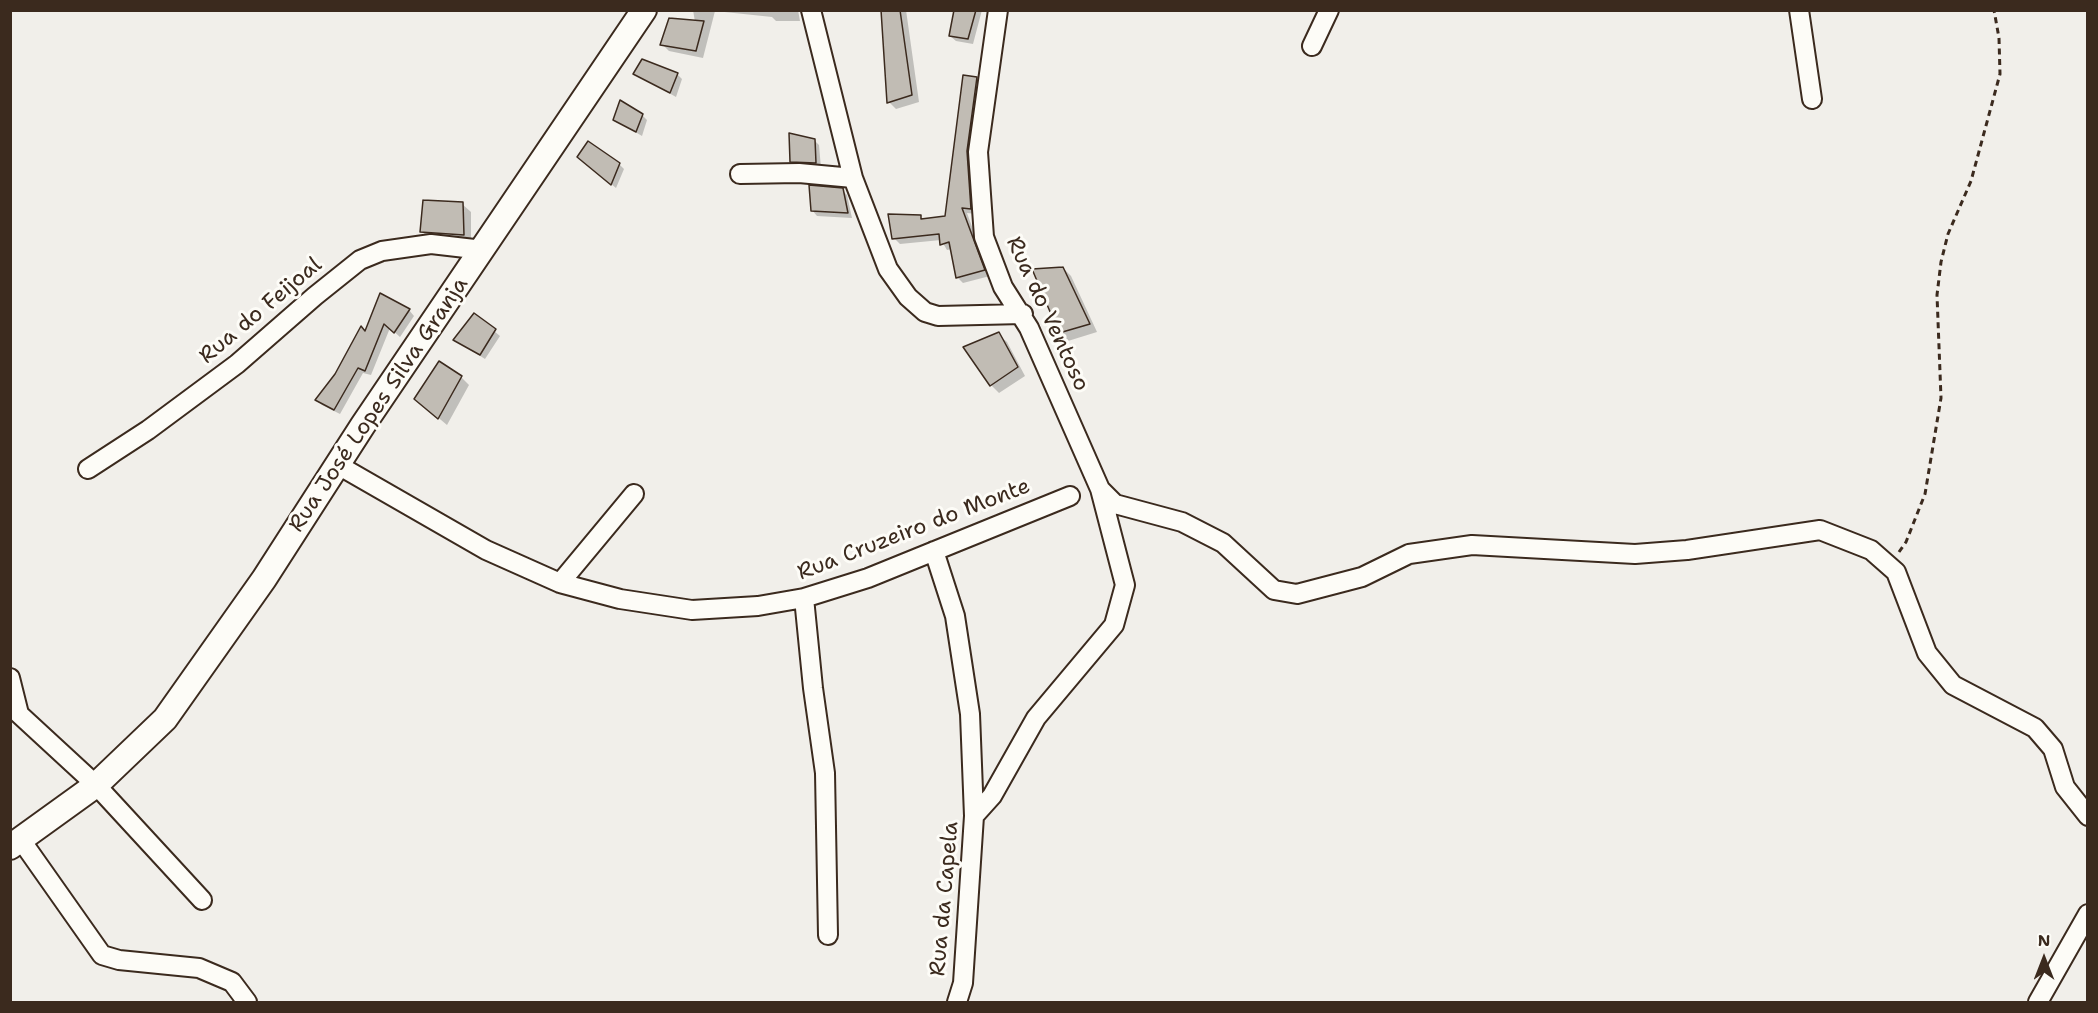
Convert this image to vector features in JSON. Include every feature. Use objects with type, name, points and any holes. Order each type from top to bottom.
[{"type":"main road","name":"Rua José Lopes Silva Granja","points":[[16,843],[96,785],[165,719],[251,597],[644,10]]},
{"type":"street","points":[[811,10],[853,178],[888,269],[908,297],[926,312],[938,316],[1023,314]]},
{"type":"street","name":"Rua do Ventoso","points":[[998,10],[978,152],[984,237],[1003,287],[1023,314],[1100,489]]},
{"type":"street","points":[[1312,46],[1329,10]]},
{"type":"street","points":[[1799,10],[1812,99]]},
{"type":"street","points":[[740,174],[800,173],[853,178]]},
{"type":"street","name":"Rua do Feijoal","points":[[88,469],[148,430],[237,364],[360,260],[382,251],[431,244],[483,250]]},
{"type":"street","name":"Rua Cruzeiro do Monte","points":[[338,465],[486,550],[560,583],[620,599],[692,610],[758,606],[804,598],[868,578],[1070,496]]},
{"type":"street","points":[[1100,489],[1115,504],[1182,522],[1222,543],[1274,590],[1297,594],[1362,577],[1409,554],[1472,545],[1635,554],[1687,550],[1820,530],[1871,550],[1893,569],[1927,653],[1953,685],[2035,728],[2053,749],[2065,787],[2088,816]]},
{"type":"street","name":"Rua da Capela","points":[[957,1002],[963,983],[974,816],[992,796],[1036,718],[1114,625],[1125,585],[1100,489]]},
{"type":"street","points":[[560,583],[634,494]]},
{"type":"street","points":[[934,551],[956,616],[970,714],[974,816]]},
{"type":"street","points":[[804,598],[825,773],[828,935]]},
{"type":"street","points":[[10,678],[19,714],[96,785],[202,900]]},
{"type":"street","points":[[16,843],[102,955],[119,960],[199,968],[232,982],[247,1002]]},
{"type":"street","points":[[2038,1002],[2088,914]]},
{"type":"path","points":[[1893,569],[1925,494],[1941,398],[1937,295],[1941,262],[1948,234],[1971,181],[2000,74],[1999,38],[1994,10]]},
{"type":"building","points":[[881,10],[900,10],[912,95],[887,103]]},
{"type":"building","points":[[954,10],[976,10],[968,39],[949,36]]},
{"type":"building","points":[[669,18],[704,21],[696,51],[660,45]]},
{"type":"building","points":[[642,59],[678,73],[670,93],[633,74]]},
{"type":"building","points":[[963,75],[977,77],[967,151],[971,209],[962,208],[985,270],[956,278],[949,242],[940,245],[939,234],[892,239],[888,214],[921,215],[921,219],[945,216]]},
{"type":"building","points":[[620,100],[643,114],[636,132],[613,120]]},
{"type":"building","points":[[789,133],[815,139],[816,163],[790,162]]},
{"type":"building","points":[[588,141],[620,163],[611,185],[577,157]]},
{"type":"building","points":[[809,185],[843,188],[848,213],[811,211]]},
{"type":"building","points":[[423,200],[463,202],[464,235],[420,232]]},
{"type":"building","points":[[1063,267],[1090,324],[1059,333],[1032,269]]},
{"type":"building","points":[[380,293],[410,309],[394,333],[384,324],[365,371],[358,368],[334,410],[315,400],[335,374],[361,326],[365,331]]},
{"type":"building","points":[[474,313],[496,329],[480,355],[453,340]]},
{"type":"building","points":[[999,332],[1018,367],[990,386],[963,347]]},
{"type":"building","points":[[439,361],[462,376],[438,419],[414,399]]}]
